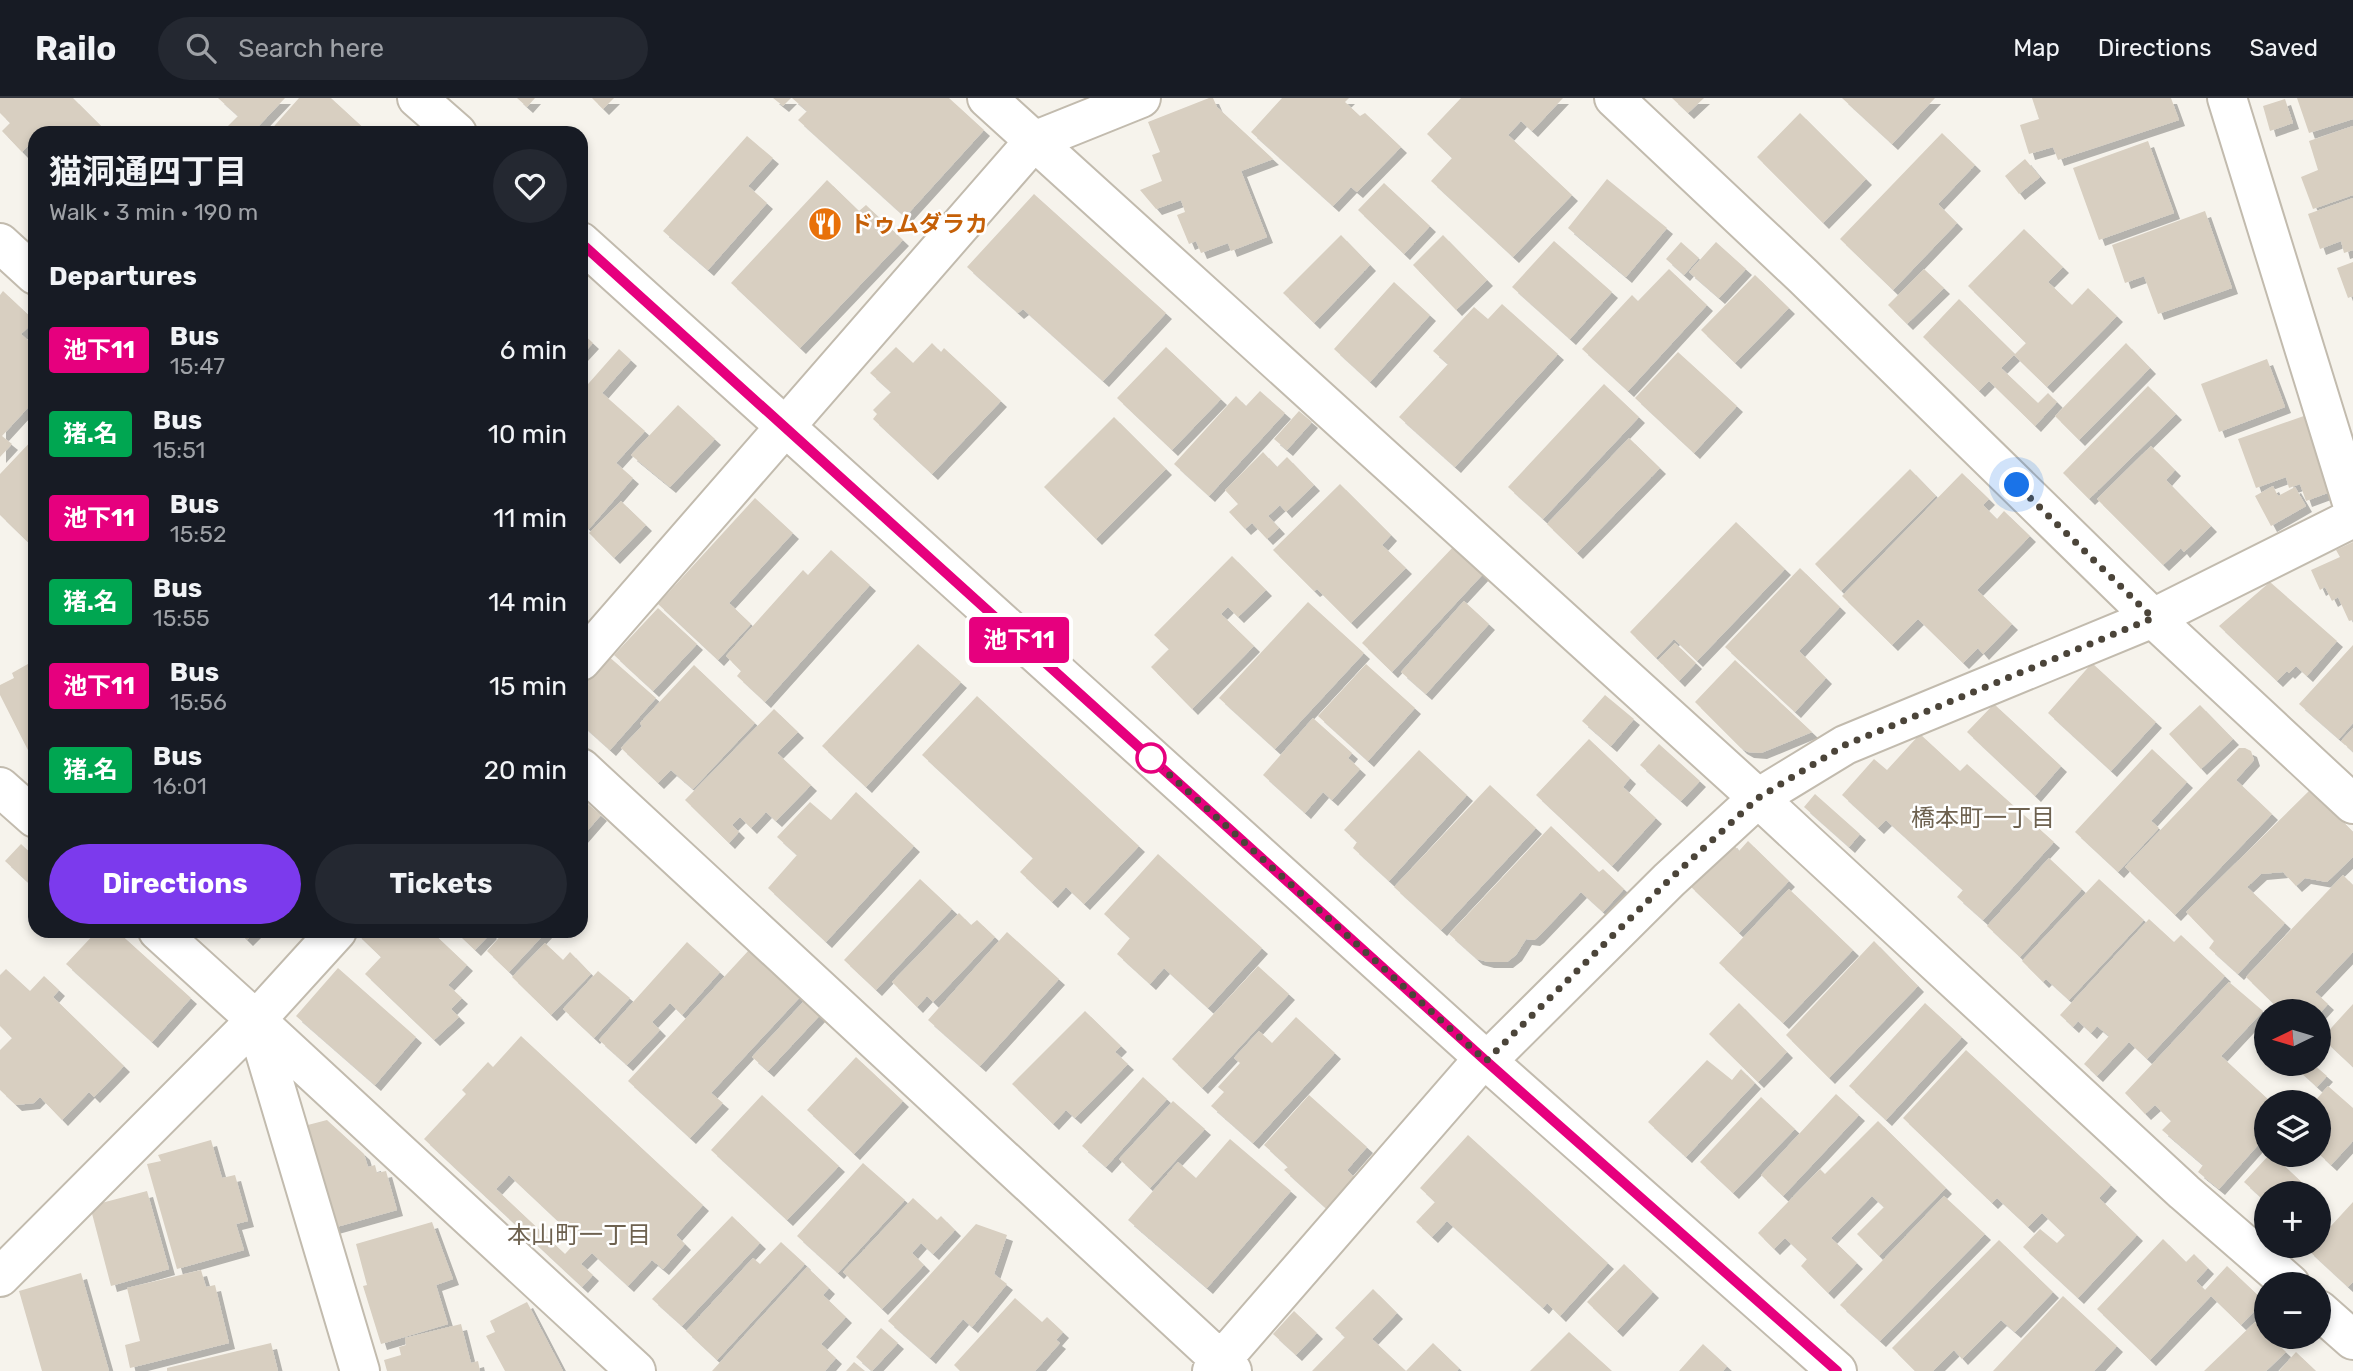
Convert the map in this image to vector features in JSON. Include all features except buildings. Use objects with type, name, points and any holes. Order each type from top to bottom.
[{"type":"street","points":[[418,98],[449,126]]},
{"type":"street","points":[[987,98],[1758,798],[2183,1192],[2276,1272]]},
{"type":"street","points":[[588,653],[1034,141],[1141,98]]},
{"type":"street","points":[[1614,98],[1813,286],[2153,618],[2353,804]]},
{"type":"street","points":[[2227,98],[2353,506]]},
{"type":"street","points":[[0,243],[28,269]]},
{"type":"street","points":[[588,249],[1485,1059],[1838,1371]]},
{"type":"street","points":[[588,775],[1221,1368],[1485,1059],[1669,880],[1758,798],[1845,745],[2153,618],[2353,518]]},
{"type":"street","points":[[0,786],[28,812]]},
{"type":"street","points":[[166,938],[636,1371]]},
{"type":"street","points":[[0,1277],[256,1020],[331,938]]},
{"type":"street","points":[[256,1020],[360,1371]]},
{"type":"street","points":[[2331,1321],[2353,1340]]},
{"type":"bus line","name":"池下11","points":[[588,249],[1486,1061],[1837,1371]]},
{"type":"place","name":"ドゥムダラカ","points":[[825,224]]},
{"type":"district","name":"橋本町一丁目","points":[[1983,818]]},
{"type":"district","name":"本山町一丁目","points":[[579,1235]]},
{"type":"route","points":[[1151,758],[1486,1061],[1669,880],[1758,798],[1845,745],[2153,618],[2017,485]]}]
